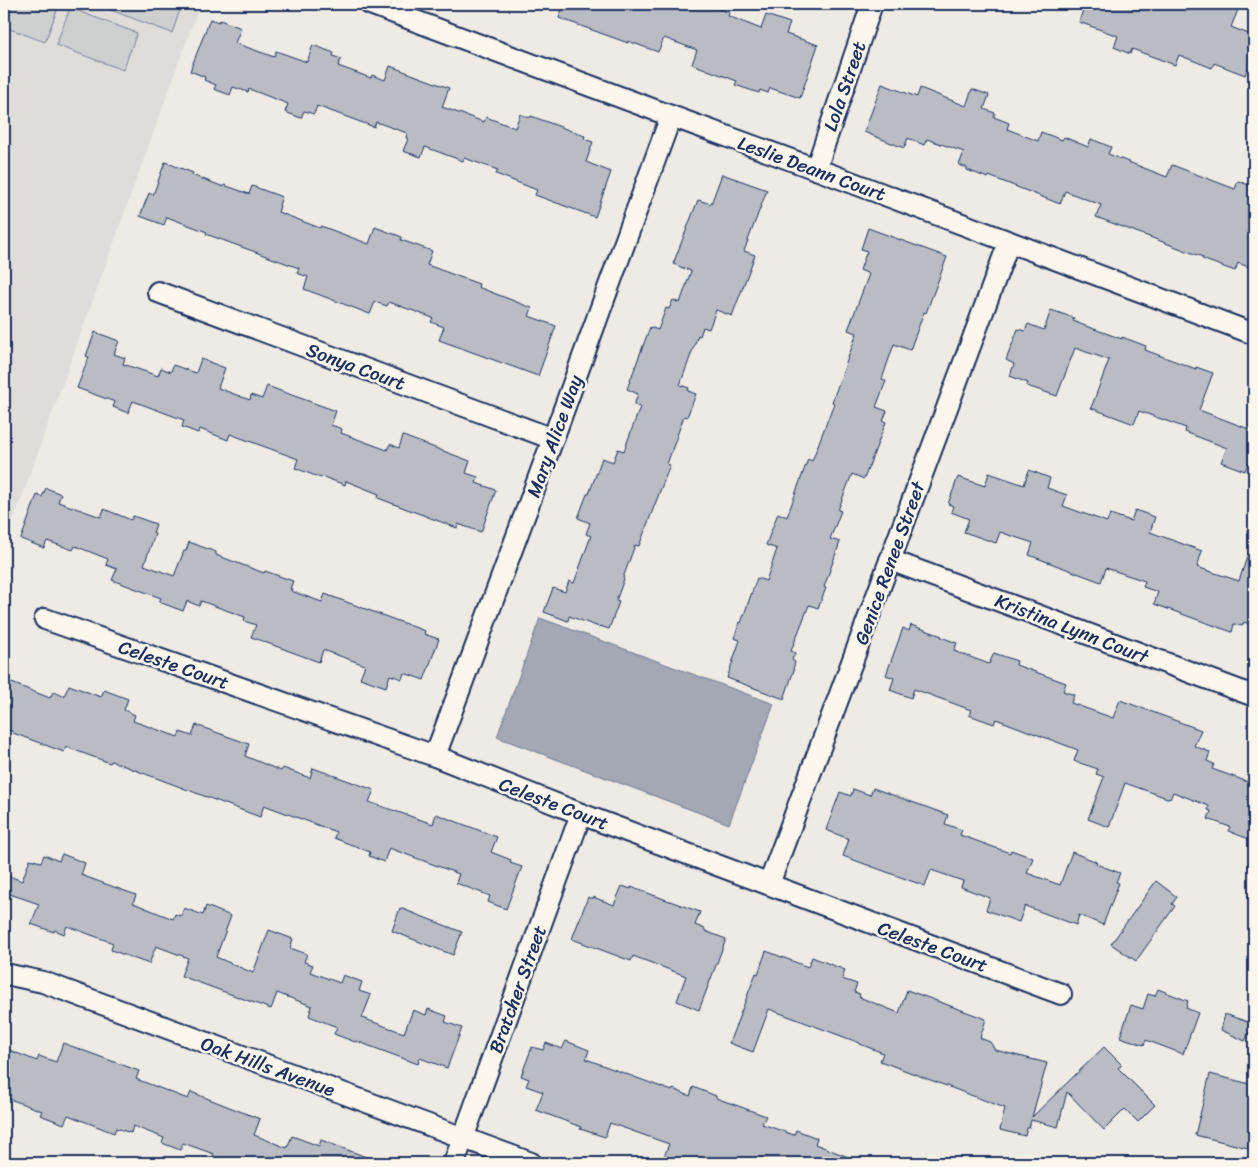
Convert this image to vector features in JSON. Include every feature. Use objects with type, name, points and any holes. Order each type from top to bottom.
[{"type":"street","name":"Leslie Deann Court","points":[[370,4],[1254,334]]},
{"type":"street","name":"Lola Street","points":[[816,169],[872,4]]},
{"type":"street","name":"Mary Alice Way","points":[[435,756],[671,116]]},
{"type":"street","name":"Genice Renee Street","points":[[769,884],[1009,242]]},
{"type":"street","name":"Sonya Court","points":[[158,292],[553,439]]},
{"type":"street","name":"Kristina Lynn Court","points":[[890,560],[1254,696]]},
{"type":"street","name":"Celeste Court","points":[[45,620],[435,756],[580,814],[1061,994]]},
{"type":"street","name":"Bratcher Street","points":[[454,1163],[580,814]]},
{"type":"street","name":"Oak Hills Avenue","points":[[4,974],[43,982],[531,1163]]},
{"type":"shaded area","points":[[4,4],[200,4],[4,546]]},
{"type":"shaded area","points":[[4,4],[59,5],[45,42],[4,27]]},
{"type":"shaded area","points":[[106,4],[182,4],[172,33],[105,8]]},
{"type":"shaded area","points":[[70,8],[137,33],[123,70],[56,45]]},
{"type":"shaded area","points":[[540,618],[774,704],[729,824],[497,737]]},
{"type":"building","points":[[564,4],[719,4],[717,8],[729,13],[728,16],[761,29],[766,15],[790,23],[786,34],[818,45],[800,98],[770,88],[768,93],[760,90],[759,93],[735,85],[737,81],[692,64],[697,50],[664,38],[658,52],[559,18]]},
{"type":"building","points":[[1085,4],[1221,4],[1238,10],[1231,27],[1254,36],[1254,70],[1248,68],[1245,75],[1214,63],[1212,68],[1179,55],[1175,65],[1132,49],[1130,54],[1114,47],[1118,36],[1079,22]]},
{"type":"building","points":[[210,19],[219,22],[220,20],[241,28],[235,43],[274,57],[276,51],[307,62],[313,45],[334,53],[333,56],[341,59],[338,66],[371,78],[372,75],[385,80],[390,66],[449,88],[442,107],[484,122],[486,117],[515,128],[520,114],[530,118],[531,116],[585,136],[584,139],[593,142],[586,162],[611,172],[595,217],[535,195],[537,190],[496,174],[498,170],[464,158],[463,161],[425,147],[421,157],[403,151],[408,139],[406,138],[407,133],[376,122],[374,127],[317,106],[314,114],[304,111],[301,118],[285,112],[288,104],[249,89],[248,92],[233,87],[230,95],[214,89],[216,85],[204,80],[205,77],[190,71]]},
{"type":"building","points":[[882,84],[917,97],[920,88],[966,106],[972,89],[989,95],[984,109],[995,113],[994,117],[1009,123],[1007,129],[1038,141],[1041,132],[1062,140],[1064,137],[1088,147],[1091,139],[1111,147],[1108,154],[1167,177],[1172,165],[1235,189],[1238,181],[1254,187],[1254,269],[1238,263],[1235,271],[1096,217],[1101,205],[1065,191],[1060,204],[989,176],[988,178],[967,170],[967,168],[959,165],[964,152],[927,139],[924,145],[908,138],[904,148],[864,132]]},
{"type":"building","points":[[165,162],[224,187],[224,185],[249,194],[252,186],[282,197],[278,212],[369,244],[375,227],[402,237],[401,240],[432,251],[427,265],[479,284],[478,287],[532,308],[529,316],[556,326],[538,376],[439,340],[444,327],[431,322],[433,318],[389,302],[387,306],[375,302],[370,314],[304,289],[308,277],[297,273],[299,268],[206,234],[207,232],[167,217],[164,225],[140,216],[149,193],[153,195]]},
{"type":"building","points":[[722,174],[767,190],[744,251],[755,255],[732,316],[716,310],[709,329],[703,327],[700,336],[698,335],[680,385],[689,388],[688,391],[696,394],[687,417],[684,416],[667,464],[670,465],[639,546],[635,545],[623,578],[616,601],[619,602],[609,629],[569,616],[568,621],[544,612],[553,588],[565,592],[569,581],[574,583],[591,536],[586,534],[590,523],[578,518],[602,458],[613,462],[618,449],[624,451],[640,407],[634,405],[638,394],[627,389],[650,327],[658,330],[666,308],[669,309],[673,300],[680,303],[691,271],[673,264],[698,200],[711,204]]},
{"type":"building","points":[[868,228],[947,257],[910,350],[894,344],[882,379],[886,381],[876,407],[887,411],[883,421],[886,422],[864,479],[852,474],[838,510],[841,511],[830,539],[840,542],[818,608],[809,605],[791,651],[795,653],[792,660],[795,662],[794,670],[784,699],[727,678],[740,640],[734,638],[757,578],[766,581],[777,549],[766,545],[778,513],[787,517],[808,459],[812,461],[834,403],[832,402],[857,333],[848,330],[869,274],[860,270],[867,251],[861,249]]},
{"type":"building","points":[[1051,310],[1074,318],[1073,321],[1083,325],[1146,346],[1145,350],[1196,369],[1196,367],[1213,373],[1199,410],[1254,431],[1254,465],[1248,463],[1245,471],[1221,462],[1227,448],[1185,432],[1186,428],[1139,411],[1134,424],[1091,408],[1109,360],[1075,348],[1057,396],[1027,386],[1028,383],[1010,376],[1014,364],[1006,360],[1018,329],[1025,331],[1028,324],[1044,330]]},
{"type":"building","points":[[95,332],[119,341],[114,354],[125,358],[123,364],[158,376],[161,368],[171,372],[173,365],[196,373],[201,359],[225,368],[218,388],[250,400],[251,395],[262,399],[267,386],[336,411],[331,425],[342,429],[341,433],[387,450],[390,444],[399,448],[403,436],[470,461],[466,473],[478,477],[476,483],[496,490],[481,532],[458,524],[457,528],[378,498],[379,494],[346,481],[345,485],[295,468],[298,459],[230,434],[228,440],[200,429],[198,433],[182,427],[184,420],[133,401],[128,413],[113,407],[115,402],[77,388],[89,357],[86,356]]},
{"type":"building","points":[[1029,470],[1050,478],[1047,488],[1067,495],[1063,506],[1107,522],[1110,514],[1131,521],[1135,510],[1155,517],[1150,532],[1202,551],[1197,567],[1239,581],[1251,545],[1254,546],[1254,626],[1244,622],[1242,626],[1234,624],[1232,632],[1154,604],[1158,592],[1143,587],[1145,581],[1106,568],[1101,582],[1029,555],[1033,543],[1000,532],[996,543],[964,532],[969,519],[951,512],[953,506],[948,504],[958,477],[985,486],[989,473],[1024,485]]},
{"type":"building","points":[[46,488],[61,494],[58,502],[101,517],[104,509],[131,520],[133,516],[156,524],[153,533],[155,534],[144,565],[174,576],[189,542],[216,552],[216,555],[264,573],[265,571],[293,581],[291,591],[322,602],[325,594],[425,631],[424,634],[439,639],[424,680],[404,673],[402,679],[390,675],[386,687],[360,678],[365,665],[323,650],[319,662],[251,637],[256,625],[244,621],[245,617],[201,601],[199,606],[187,601],[183,611],[159,602],[161,598],[112,580],[117,569],[106,565],[108,559],[75,546],[73,550],[47,541],[44,548],[21,539],[37,495],[42,497]]},
{"type":"building","points":[[911,625],[957,643],[954,651],[989,664],[994,653],[1017,661],[1016,665],[1066,683],[1063,691],[1074,695],[1071,703],[1113,718],[1120,700],[1201,730],[1194,746],[1210,752],[1207,761],[1214,764],[1212,769],[1254,784],[1254,841],[1228,831],[1230,827],[1208,819],[1211,811],[1208,810],[1209,806],[1173,792],[1170,799],[1125,783],[1109,827],[1088,819],[1104,777],[1096,774],[1098,769],[1074,761],[1078,750],[996,719],[994,724],[969,715],[971,710],[914,689],[911,698],[890,690],[894,678],[886,675],[903,628],[909,631]]},
{"type":"building","points":[[4,680],[50,698],[53,692],[64,696],[69,685],[101,697],[104,690],[128,699],[124,710],[135,715],[133,721],[178,737],[180,732],[192,736],[196,725],[249,744],[245,756],[281,771],[283,768],[310,778],[313,768],[374,790],[369,802],[433,824],[436,814],[497,837],[491,852],[511,860],[510,863],[522,867],[506,909],[488,902],[490,896],[456,883],[459,874],[389,848],[384,862],[369,856],[370,852],[334,838],[336,832],[264,805],[260,817],[111,761],[110,763],[66,747],[64,752],[13,733],[4,728]]},
{"type":"building","points":[[873,788],[948,815],[945,824],[962,830],[960,835],[1010,853],[1011,850],[1033,858],[1027,873],[1060,885],[1072,852],[1120,873],[1116,882],[1119,883],[1103,925],[1079,915],[1076,925],[1025,906],[1019,922],[986,910],[990,898],[961,887],[963,881],[931,870],[925,886],[843,856],[849,839],[826,830],[840,792],[851,796],[853,789],[870,795]]},
{"type":"building","points":[[62,854],[85,863],[81,875],[136,895],[133,903],[173,919],[175,914],[181,916],[184,908],[203,915],[206,906],[231,916],[216,957],[253,973],[269,930],[293,939],[290,948],[307,954],[304,962],[313,965],[310,972],[340,983],[343,975],[362,982],[359,991],[371,995],[362,1018],[404,1033],[413,1010],[426,1015],[428,1009],[447,1016],[445,1022],[462,1028],[447,1068],[420,1058],[418,1064],[334,1034],[337,1027],[309,1016],[312,1006],[277,993],[271,1009],[181,976],[188,958],[156,946],[149,964],[111,950],[113,943],[67,926],[64,934],[31,924],[39,904],[4,892],[4,874],[22,881],[30,859],[41,862],[44,855],[59,861]]},
{"type":"building","points":[[1156,881],[1177,897],[1172,904],[1175,906],[1136,961],[1111,944]]},
{"type":"building","points":[[622,886],[631,889],[631,887],[700,912],[695,925],[726,939],[699,1010],[677,1001],[686,976],[633,956],[631,961],[572,939],[588,897],[614,905]]},
{"type":"building","points":[[400,908],[462,932],[453,955],[392,931]]},
{"type":"building","points":[[766,951],[808,967],[812,957],[845,970],[842,979],[857,984],[854,992],[860,994],[859,997],[899,1013],[907,990],[986,1019],[980,1038],[990,1042],[995,1050],[1047,1063],[1032,1117],[1104,1047],[1122,1065],[1118,1068],[1155,1105],[1138,1122],[1125,1109],[1104,1130],[1067,1092],[1058,1127],[1031,1120],[1025,1136],[1000,1130],[1005,1108],[880,1061],[883,1053],[769,1009],[753,1052],[729,1043]]},
{"type":"building","points":[[1158,989],[1188,1001],[1186,1008],[1198,1013],[1183,1054],[1146,1040],[1144,1045],[1120,1037],[1131,1005],[1143,1009],[1148,994],[1155,996]]},
{"type":"building","points":[[1225,1014],[1253,1024],[1245,1041],[1221,1030]]},
{"type":"building","points":[[566,1041],[589,1050],[586,1059],[690,1096],[693,1087],[716,1096],[716,1098],[766,1116],[762,1124],[794,1135],[796,1130],[817,1138],[815,1144],[861,1162],[675,1163],[663,1159],[669,1144],[610,1123],[605,1137],[580,1129],[581,1127],[536,1110],[543,1092],[526,1086],[529,1079],[521,1076],[532,1047],[543,1050],[546,1043],[562,1049]]},
{"type":"building","points":[[63,1043],[139,1071],[136,1079],[188,1099],[191,1092],[260,1119],[254,1135],[287,1148],[292,1136],[319,1146],[321,1140],[377,1161],[377,1163],[210,1163],[214,1154],[183,1143],[180,1150],[162,1143],[164,1138],[133,1126],[131,1133],[116,1128],[114,1133],[68,1115],[64,1124],[40,1115],[42,1111],[4,1097],[4,1048],[37,1061],[39,1056],[56,1062]]},
{"type":"building","points":[[1210,1074],[1254,1085],[1254,1123],[1248,1148],[1195,1135]]}]
